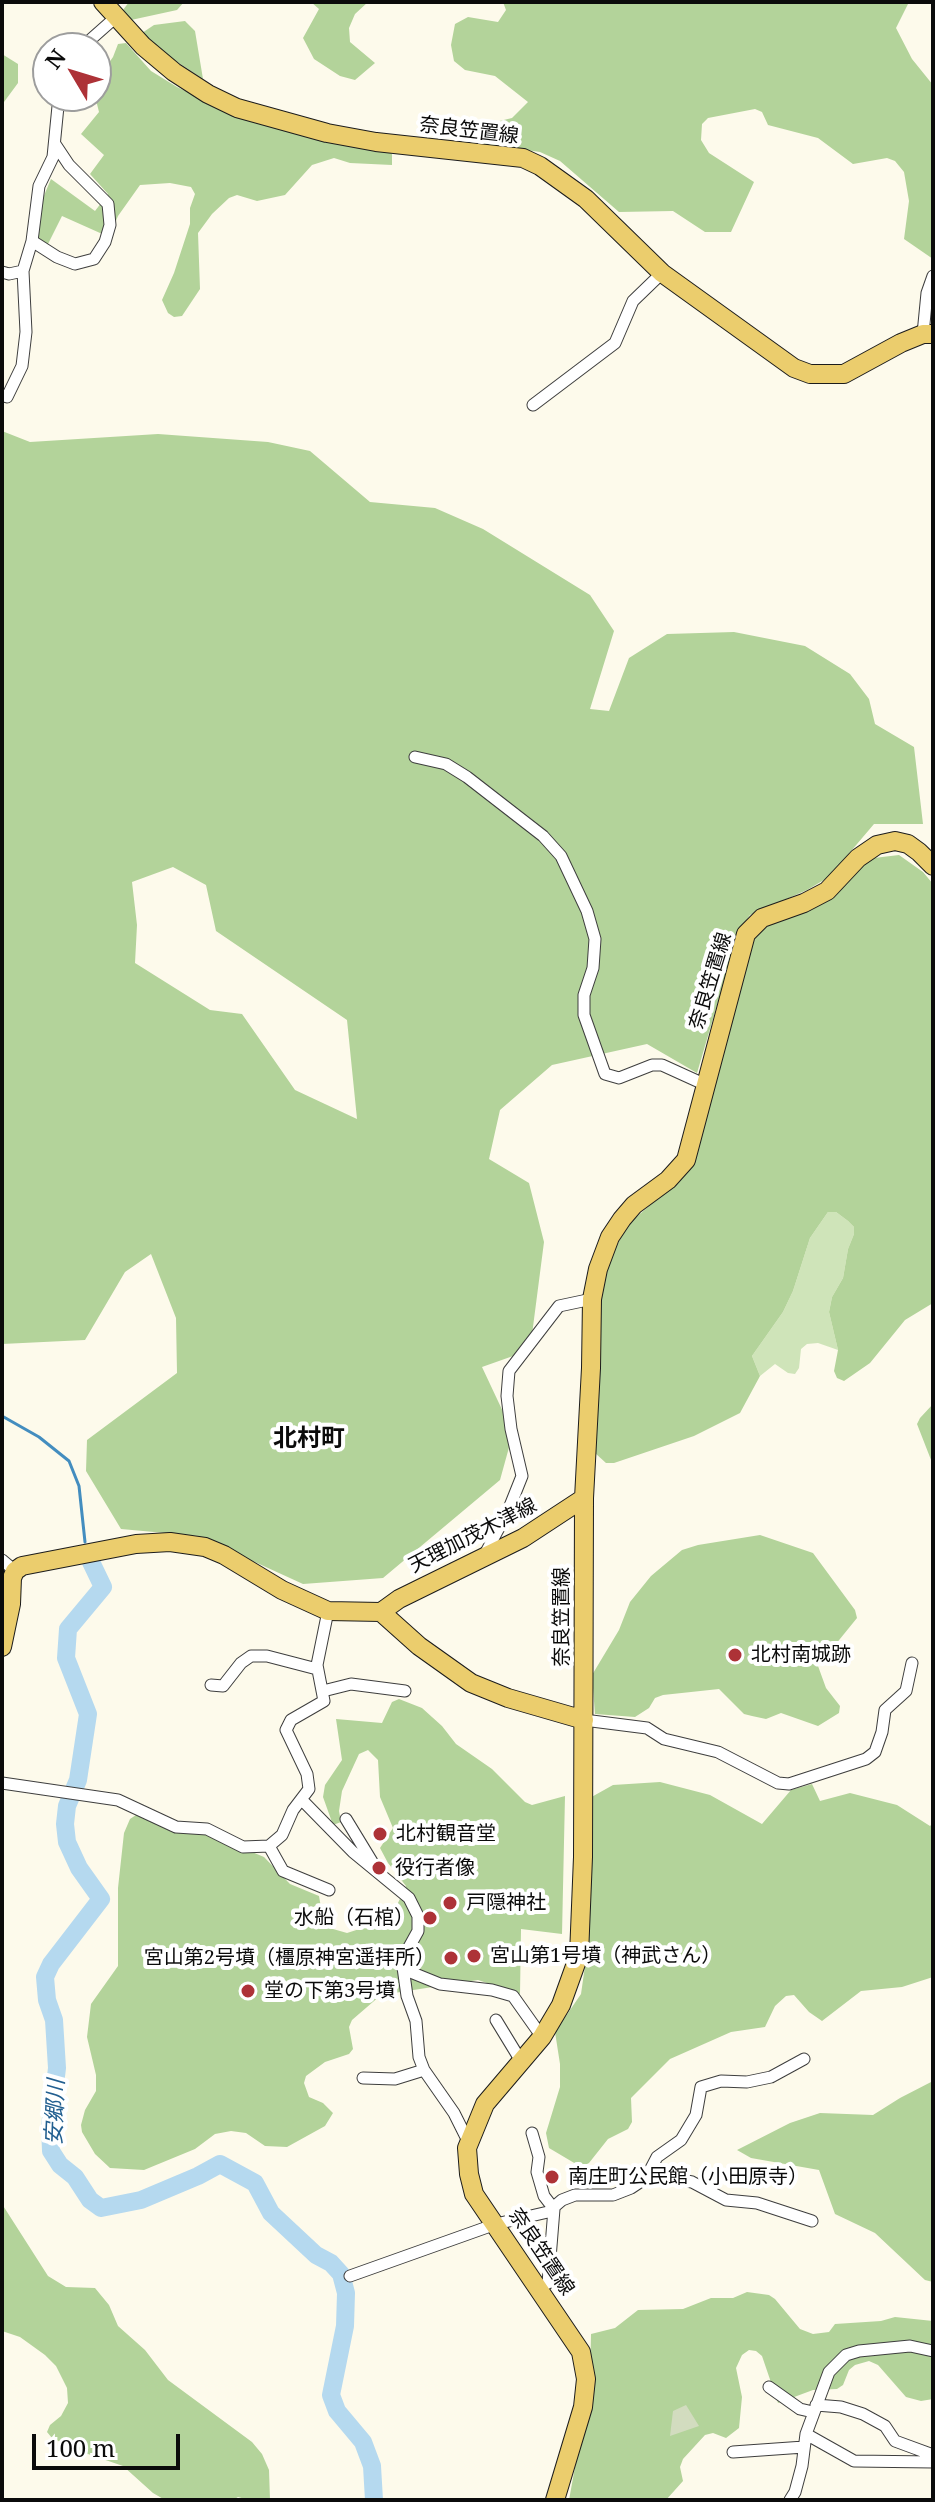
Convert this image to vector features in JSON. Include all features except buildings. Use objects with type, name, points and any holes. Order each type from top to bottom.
[{"type":"main road","name":"奈良笠置線","points":[[103,2],[143,46],[174,72],[237,108],[327,133],[376,142],[523,158],[540,166],[586,199],[662,273],[794,368],[810,374],[844,374],[929,332]]},
{"type":"main road","name":"奈良笠置線","points":[[555,2500],[583,2407],[586,2379],[581,2352],[474,2194],[467,2159],[469,2143],[485,2104],[542,2037],[570,1984],[579,1955],[583,1857],[584,1498],[592,1299],[598,1269],[610,1237],[622,1219],[634,1205],[668,1180],[686,1160],[737,958],[746,934],[762,918],[827,891],[858,858],[877,845],[895,841],[908,844],[933,866]]},
{"type":"main road","name":"天理加茂木津線","points":[[381,1612],[399,1599],[549,1524],[584,1498]]},
{"type":"main road","points":[[2,1647],[11,1604],[12,1578],[8,1565],[22,1566],[136,1544],[170,1542],[205,1547],[224,1555],[282,1590],[328,1611],[381,1612],[419,1646],[471,1683],[508,1698],[584,1720]]},
{"type":"street","points":[[99,32],[116,17]]},
{"type":"street","points":[[2,395],[7,397],[22,366],[26,332],[23,271],[32,241],[39,186],[53,157],[58,112]]},
{"type":"street","points":[[32,241],[75,264],[94,259],[105,242],[110,225],[108,204],[69,165],[55,144]]},
{"type":"street","points":[[2,272],[23,271]]},
{"type":"street","points":[[533,405],[615,343],[633,301],[662,273]]},
{"type":"street","points":[[929,332],[927,293],[933,276]]},
{"type":"street","points":[[415,757],[446,764],[467,777],[543,836],[561,856],[587,911],[595,939],[593,968],[584,995],[584,1015],[605,1074],[619,1078],[652,1065],[662,1065],[706,1085]]},
{"type":"street","points":[[483,1558],[522,1476],[511,1429],[507,1396],[509,1371],[559,1306],[592,1299]]},
{"type":"street","points":[[2,1783],[118,1800],[176,1827],[207,1829],[243,1847],[269,1846],[282,1835],[293,1810],[309,1789],[307,1774],[286,1725],[324,1701],[317,1669],[328,1611]]},
{"type":"street","points":[[211,1685],[223,1686],[241,1663],[251,1656],[267,1656],[317,1669]]},
{"type":"street","points":[[584,1720],[647,1728],[664,1739],[718,1752],[778,1783],[789,1784],[866,1759],[875,1752],[885,1710],[906,1691],[912,1663]]},
{"type":"street","points":[[323,1691],[351,1684],[405,1691]]},
{"type":"street","points":[[302,1800],[353,1852],[409,1898],[418,1916],[418,1931],[402,1960],[407,1996],[416,2021],[417,2046],[424,2070],[454,2113],[469,2143]]},
{"type":"street","points":[[346,1819],[374,1862],[374,1869]]},
{"type":"street","points":[[269,1846],[283,1871],[329,1890]]},
{"type":"street","points":[[403,1969],[440,1984],[492,1990],[513,1996],[542,2037]]},
{"type":"street","points":[[496,2020],[521,2061]]},
{"type":"street","points":[[350,2276],[496,2224],[554,2209],[562,2200],[575,2195],[613,2195],[631,2188],[646,2178],[657,2157],[681,2140],[696,2115],[701,2087],[721,2081],[747,2082],[771,2077],[804,2059]]},
{"type":"street","points":[[363,2078],[395,2079],[424,2070]]},
{"type":"street","points":[[532,2133],[539,2157],[537,2172],[544,2196],[554,2209],[548,2283],[539,2288]]},
{"type":"street","points":[[646,2178],[674,2177],[692,2182],[726,2200],[757,2203],[812,2221]]},
{"type":"street","points":[[790,2500],[795,2492],[805,2441],[829,2372],[846,2355],[870,2350],[910,2346],[933,2351]]},
{"type":"street","points":[[769,2387],[800,2409],[841,2407],[863,2414],[885,2426],[895,2441],[933,2455]]},
{"type":"street","points":[[733,2452],[805,2441],[854,2461],[933,2462]]},
{"type":"green space","points":[[129,2],[184,2],[177,10],[131,20],[123,10]]},
{"type":"green space","points":[[311,2],[368,2],[355,14],[349,28],[350,42],[375,63],[355,80],[340,76],[314,59],[303,38],[319,9]]},
{"type":"green space","points":[[503,2],[909,2],[896,28],[912,59],[933,85],[933,259],[904,239],[909,201],[904,172],[895,161],[887,158],[853,164],[818,138],[768,125],[762,112],[755,109],[708,118],[702,124],[701,140],[709,153],[754,182],[731,232],[705,232],[673,211],[619,212],[560,161],[540,152],[479,143],[477,130],[483,125],[512,118],[528,102],[495,76],[465,70],[454,61],[451,45],[455,24],[468,17],[498,22],[506,10]]},
{"type":"green space","points":[[185,21],[195,31],[203,79],[156,48],[142,33],[154,25]]},
{"type":"green space","points":[[126,43],[151,71],[198,97],[386,150],[392,154],[392,165],[350,163],[334,158],[312,165],[285,195],[257,201],[237,195],[229,198],[198,233],[200,289],[182,316],[174,317],[168,313],[162,300],[190,224],[190,208],[195,194],[191,187],[170,183],[140,185],[118,216],[109,237],[62,216],[47,246],[37,240],[37,212],[51,179],[95,211],[108,194],[90,174],[104,155],[81,134],[99,112],[112,112],[112,58],[118,44]]},
{"type":"green space","points":[[2,54],[18,64],[18,83],[2,110]]},
{"type":"green space","points":[[2,431],[30,442],[158,434],[268,442],[310,451],[370,502],[435,508],[483,529],[590,595],[614,631],[590,709],[609,711],[629,658],[667,634],[734,632],[805,646],[850,674],[869,699],[875,724],[914,747],[923,824],[874,824],[829,877],[750,915],[739,931],[697,1073],[647,1044],[552,1065],[500,1110],[489,1159],[529,1183],[544,1242],[530,1350],[482,1367],[513,1433],[500,1480],[383,1578],[303,1584],[198,1536],[121,1529],[86,1471],[87,1440],[177,1373],[176,1318],[151,1254],[125,1272],[85,1340],[2,1344]],"holes":[[[173,867],[206,885],[216,931],[347,1020],[357,1119],[295,1090],[242,1014],[210,1010],[135,963],[137,925],[132,882]]]},
{"type":"green space","points":[[899,855],[923,872],[933,884],[933,1303],[905,1320],[870,1363],[844,1381],[837,1378],[834,1371],[838,1350],[829,1312],[832,1297],[843,1278],[854,1227],[836,1212],[828,1212],[810,1238],[783,1312],[752,1356],[760,1376],[740,1413],[694,1436],[606,1463],[595,1453],[599,1322],[604,1272],[627,1225],[684,1176],[747,941],[766,921],[874,858]]},
{"type":"green space","points":[[828,1212],[836,1212],[854,1227],[843,1278],[832,1297],[829,1312],[838,1350],[818,1343],[807,1344],[801,1349],[799,1368],[795,1374],[775,1364],[760,1376],[752,1356],[783,1312],[810,1238]]},
{"type":"green space","points":[[933,1404],[933,1465],[917,1424]]},
{"type":"green space","points":[[760,1535],[813,1553],[855,1610],[857,1618],[818,1666],[826,1688],[840,1706],[839,1713],[818,1726],[781,1713],[766,1719],[744,1714],[719,1689],[663,1695],[655,1698],[649,1708],[635,1717],[595,1714],[592,1675],[619,1630],[630,1602],[651,1576],[682,1550]]},
{"type":"green space","points":[[399,1699],[422,1708],[456,1744],[492,1769],[525,1802],[532,1805],[565,1796],[562,1934],[521,1929],[520,1994],[478,1980],[381,1995],[352,2020],[349,2027],[353,2049],[349,2054],[325,2062],[306,2076],[304,2083],[309,2097],[323,2103],[333,2113],[325,2126],[287,2147],[265,2146],[246,2133],[231,2131],[215,2134],[195,2149],[144,2170],[110,2168],[95,2154],[81,2125],[96,2091],[96,2075],[87,2037],[91,2004],[118,1966],[118,1888],[124,1833],[130,1819],[136,1815],[177,1832],[209,1834],[264,1857],[290,1884],[319,1896],[323,1919],[333,1929],[347,1933],[375,1924],[397,1905],[406,1886],[380,1848],[393,1828],[380,1797],[378,1760],[368,1750],[359,1754],[342,1791],[341,1822],[333,1825],[323,1797],[325,1785],[342,1760],[336,1719],[382,1723],[392,1702]]},
{"type":"green space","points":[[660,1782],[710,1795],[762,1824],[791,1790],[812,1784],[820,1801],[850,1793],[897,1805],[930,1826],[933,1823],[933,1977],[902,1987],[861,1991],[822,2021],[794,1995],[786,1996],[775,2006],[765,2027],[731,2032],[670,2059],[631,2098],[632,2122],[628,2129],[608,2139],[589,2163],[581,2167],[549,2148],[546,2133],[560,2087],[555,2032],[581,1994],[586,1959],[588,1799],[613,1785]]},
{"type":"green space","points":[[933,2081],[933,2282],[925,2280],[875,2233],[835,2214],[819,2170],[751,2158],[737,2150],[790,2123],[820,2113],[873,2115]]},
{"type":"green space","points":[[2,2204],[48,2276],[66,2287],[95,2288],[109,2305],[118,2326],[145,2350],[168,2380],[252,2442],[269,2470],[270,2500],[238,2497],[233,2500],[165,2500],[123,2466],[52,2438],[47,2432],[68,2403],[67,2388],[56,2366],[45,2355],[20,2337],[2,2331]]},
{"type":"green space","points":[[747,2292],[769,2295],[800,2329],[813,2334],[829,2332],[835,2324],[895,2317],[933,2321],[933,2399],[921,2401],[906,2397],[878,2365],[869,2361],[849,2370],[843,2385],[837,2389],[813,2390],[778,2403],[762,2356],[749,2350],[742,2355],[736,2368],[742,2397],[739,2428],[726,2438],[713,2433],[705,2435],[683,2459],[680,2467],[683,2481],[666,2500],[569,2500],[590,2385],[591,2334],[615,2328],[638,2310],[683,2309],[711,2298],[733,2298]]},
{"type":"green space","points":[[686,2405],[699,2426],[670,2436],[673,2411]]},
{"type":"waterway","name":"安郷川","points":[[2,1416],[39,1437],[69,1461],[79,1486],[85,1542]]},
{"type":"waterway","name":"安郷川","points":[[91,1562],[103,1587],[68,1629],[66,1658],[88,1714],[78,1780],[67,1806],[65,1824],[67,1842],[79,1868],[101,1899],[51,1964],[45,1977],[47,2000],[54,2020],[57,2068],[50,2126],[51,2151],[60,2165],[75,2177],[90,2200],[101,2208],[141,2200],[220,2164],[255,2183],[271,2213],[316,2255],[331,2263],[341,2274],[346,2293],[345,2326],[331,2395],[337,2411],[363,2442],[372,2466],[374,2500]]},
{"type":"place","name":"北村南城跡","points":[[735,1655]]},
{"type":"place","name":"北村観音堂","points":[[380,1834]]},
{"type":"place","name":"役行者像","points":[[379,1868]]},
{"type":"place","name":"戸隠神社","points":[[450,1903]]},
{"type":"place","name":"水船（石棺）","points":[[430,1918]]},
{"type":"place","name":"宮山第1号墳（神武さん）","points":[[474,1956]]},
{"type":"place","name":"宮山第2号墳（橿原神宮遥拝所）","points":[[451,1958]]},
{"type":"place","name":"堂の下第3号墳","points":[[248,1991]]},
{"type":"place","name":"南庄町公民館（小田原寺）","points":[[552,2177]]},
{"type":"district","name":"北村町","points":[[309,1439]]}]
